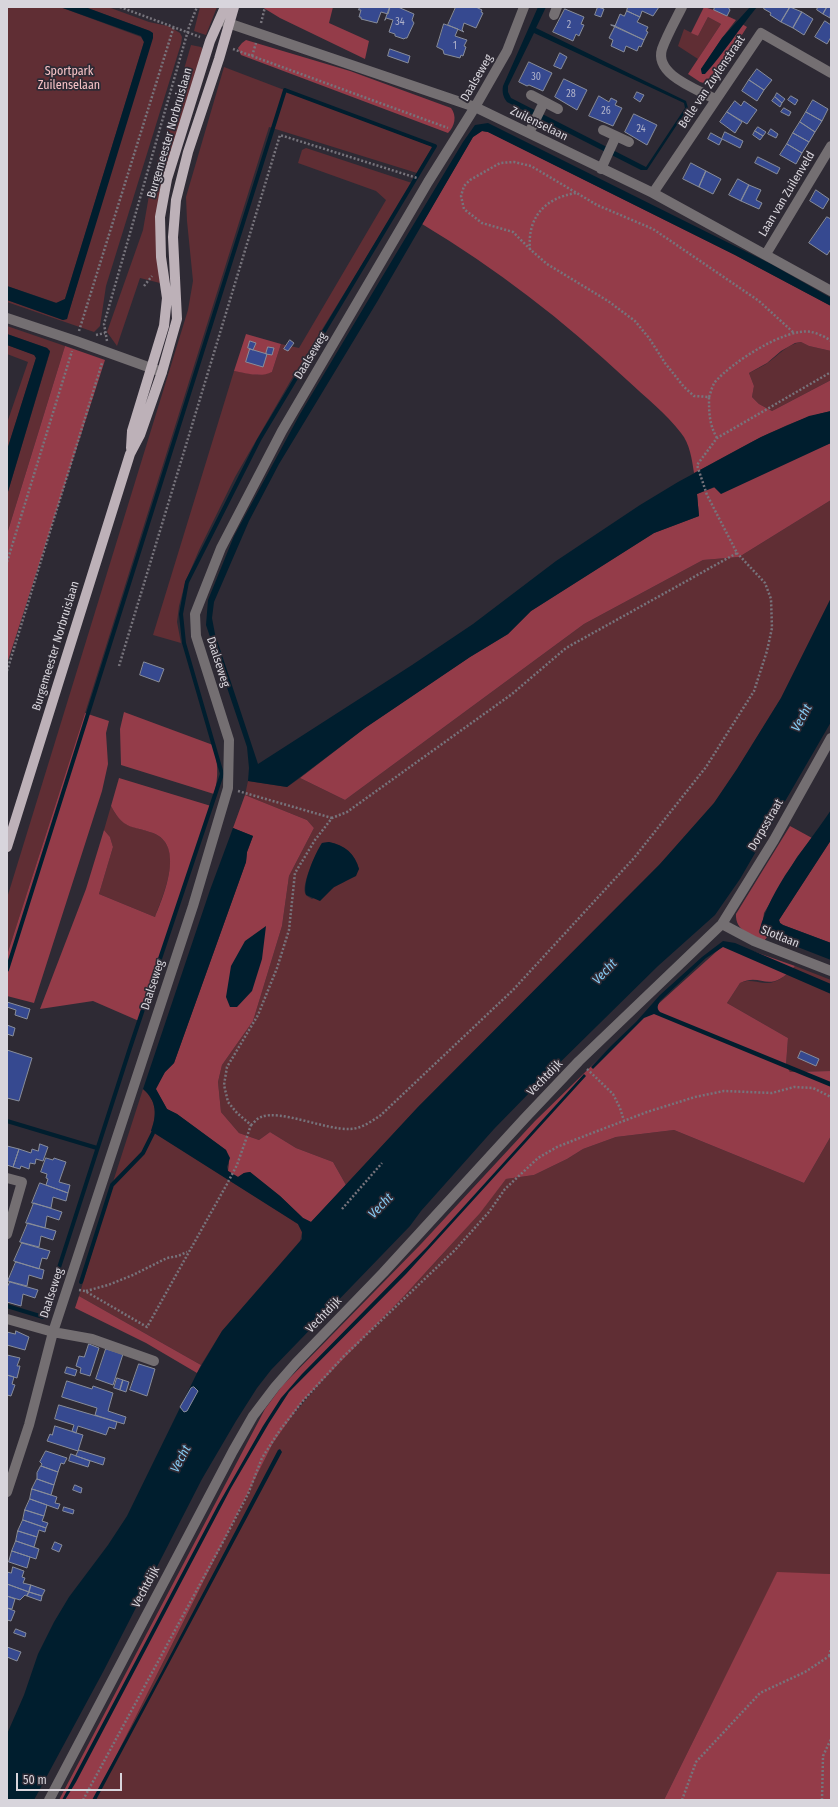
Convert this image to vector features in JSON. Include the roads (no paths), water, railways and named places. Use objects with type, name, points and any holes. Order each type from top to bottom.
[{"type":"main road","name":"Burgemeester Norbruislaan","points":[[130,454],[132,431],[164,326],[167,298],[161,257],[160,217],[167,179],[206,54],[218,19],[225,7]]},
{"type":"main road","name":"Burgemeester Norbruislaan","points":[[7,847],[130,454],[140,435],[162,372],[176,319],[173,237],[176,200],[188,152],[220,59],[222,46],[234,7]]},
{"type":"street","name":"Daalseweg","points":[[7,1492],[29,1424],[53,1332],[193,906],[228,788],[230,740],[196,636],[195,614],[221,548],[282,430],[428,182],[475,107],[507,51],[524,7]]},
{"type":"street","points":[[682,7],[662,50],[661,63],[668,74],[715,99]]},
{"type":"street","name":"Zuilenselaan","points":[[218,19],[475,107],[653,193],[831,291]]},
{"type":"street","name":"Belle van Zuylenstraat","points":[[653,193],[715,99],[761,33],[831,73]]},
{"type":"street","points":[[531,95],[558,109]]},
{"type":"street","points":[[529,133],[544,102]]},
{"type":"street","points":[[603,130],[629,142]]},
{"type":"street","points":[[601,169],[616,136]]},
{"type":"street","name":"Laan van Zuilenveld","points":[[766,254],[831,146]]},
{"type":"street","points":[[7,318],[162,372]]},
{"type":"street","name":"Dorpsstraat","points":[[722,924],[774,840],[831,738]]},
{"type":"street","name":"Slotlaan","points":[[722,924],[754,941],[831,971]]},
{"type":"street","name":"Vechtdijk","points":[[49,1800],[233,1451],[253,1416],[275,1387],[296,1363],[383,1273],[579,1060],[722,924]]},
{"type":"street","points":[[7,1178],[22,1182],[7,1234]]},
{"type":"street","points":[[7,1319],[53,1332]]},
{"type":"street","name":"Daalseweg","points":[[53,1332],[92,1339],[154,1360]]},
{"type":"water","points":[[60,7],[85,7],[153,33],[153,38],[67,319],[63,320],[7,300],[7,286],[56,303],[65,299],[144,42],[141,36]]},
{"type":"water","points":[[538,7],[546,7],[536,28],[686,101],[688,108],[647,170],[641,170],[507,102],[503,94],[503,86]],"holes":[[[534,33],[684,103],[685,108],[646,167],[511,98],[508,92],[508,86]]]},
{"type":"water","points":[[750,7],[757,7],[712,66],[705,74],[702,74],[701,69],[722,38]]},
{"type":"water","points":[[488,123],[771,264],[831,298],[831,306],[735,255],[488,132],[482,131],[473,137],[377,302],[279,464],[249,521],[214,602],[212,618],[215,634],[258,764],[412,665],[473,624],[556,561],[640,505],[678,482],[761,437],[809,416],[831,411],[831,443],[721,494],[714,487],[697,494],[699,516],[654,533],[531,611],[508,634],[470,657],[365,728],[287,787],[248,781],[249,768],[247,747],[206,625],[208,600],[234,536],[300,414],[463,142],[475,125]]},
{"type":"water","points":[[7,334],[47,348],[50,351],[7,495],[7,450],[36,358],[34,355],[7,345]]},
{"type":"water","name":"Vecht","points":[[831,598],[831,722],[740,879],[715,915],[658,966],[494,1129],[421,1211],[410,1226],[271,1370],[257,1388],[236,1421],[202,1479],[103,1672],[34,1800],[7,1800],[7,1734],[24,1695],[38,1654],[54,1622],[69,1597],[108,1545],[127,1516],[197,1373],[222,1331],[302,1239],[302,1232],[298,1224],[151,1131],[155,1114],[154,1108],[151,1098],[143,1089],[210,890],[233,828],[253,836],[247,852],[246,862],[174,1063],[165,1072],[156,1089],[167,1109],[177,1114],[226,1150],[230,1158],[227,1167],[228,1171],[238,1177],[244,1173],[250,1172],[280,1196],[303,1218],[311,1222],[418,1107],[660,864],[714,803],[781,698]]},
{"type":"water","points":[[831,810],[831,840],[779,920],[783,925],[831,943],[831,960],[759,932],[764,915],[780,883]]},
{"type":"water","points":[[329,842],[340,845],[348,851],[355,859],[359,869],[356,876],[334,887],[320,901],[306,895],[305,890],[307,876],[322,843]]},
{"type":"water","points":[[266,926],[262,959],[252,991],[237,1007],[230,1007],[226,997],[231,966],[245,941]]},
{"type":"water","points":[[723,941],[735,943],[831,984],[831,994],[723,947],[706,958],[660,1001],[658,1006],[659,1011],[831,1082],[831,1087],[654,1014],[644,1018],[593,1069],[591,1067],[636,1022],[660,995],[702,957]]},
{"type":"water","points":[[584,1074],[586,1076],[406,1274],[289,1392],[231,1488],[76,1782],[65,1800],[62,1800],[218,1505],[263,1426],[281,1398],[302,1374],[427,1247]]},
{"type":"water","points":[[280,1449],[282,1452],[96,1800],[92,1800],[161,1673],[278,1450]]},
{"type":"waterway","points":[[7,970],[285,90],[435,146],[259,440],[187,582],[181,614],[184,643],[222,774],[130,1048],[43,1317],[7,1306]]},
{"type":"waterway","points":[[7,1121],[97,1148]]},
{"type":"waterway","points":[[81,1282],[112,1185],[143,1153],[153,1133]]},
{"type":"park label","name":"Sportpark Zuilenselaan","points":[[69,79]]}]
